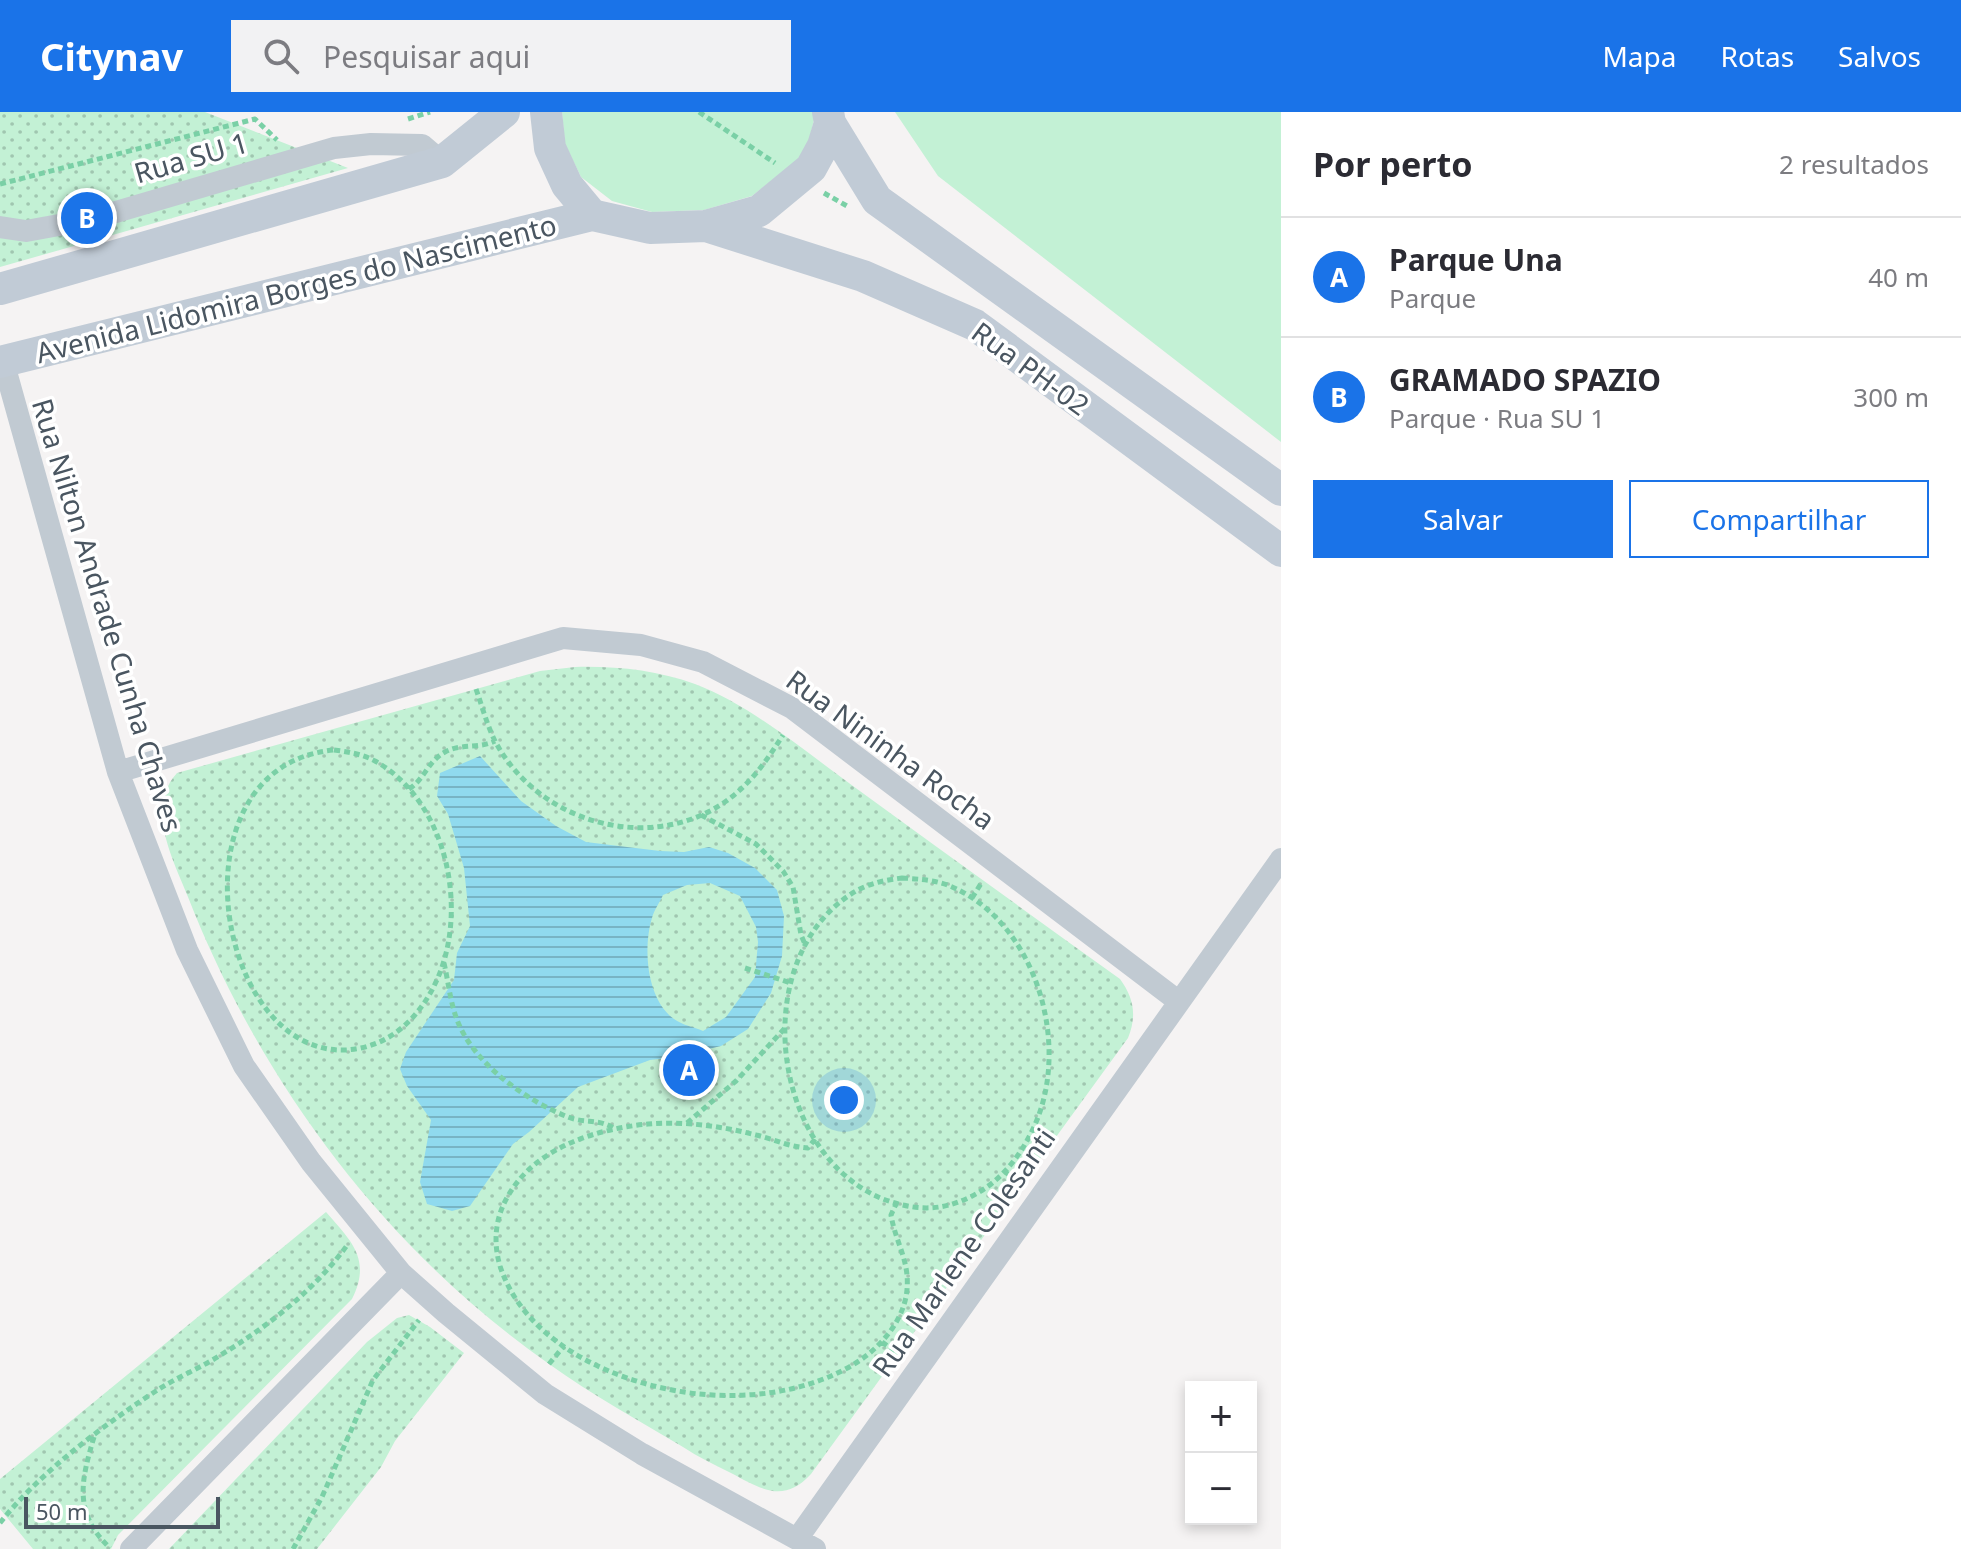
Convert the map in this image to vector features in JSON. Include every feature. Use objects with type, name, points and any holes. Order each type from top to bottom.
[{"type":"street","points":[[0,289],[442,162],[504,112]]},
{"type":"street","points":[[546,112],[550,148],[567,185],[592,215],[650,228],[706,226],[759,211],[811,168],[823,146],[829,118]]},
{"type":"street","name":"Rua PH-02","points":[[829,118],[877,200],[1281,490]]},
{"type":"street","name":"Rua SU 1","points":[[0,227],[26,231],[92,219],[334,148],[371,144],[422,145],[442,162]]},
{"type":"street","name":"Avenida Lidomira Borges do Nascimento","points":[[1,361],[592,215]]},
{"type":"street","name":"Rua PH-02","points":[[706,226],[863,276],[975,325],[1281,551]]},
{"type":"street","name":"Rua Nilton Andrade Cunha Chaves","points":[[1,361],[118,772],[187,950],[244,1066],[311,1162],[401,1273],[434,1302],[545,1394],[642,1454],[806,1544]]},
{"type":"street","name":"Rua Nininha Rocha","points":[[118,772],[563,638],[641,645],[703,662],[792,708],[1178,1001]]},
{"type":"street","name":"Rua Marlene Colesanti","points":[[806,1544],[1178,1001],[1281,859]]},
{"type":"street","points":[[131,1549],[401,1273]]},
{"type":"path","points":[[394,121],[430,112]]},
{"type":"path","points":[[0,184],[255,119],[278,141],[292,139]]},
{"type":"path","points":[[461,693],[489,685]]},
{"type":"path","points":[[476,689],[495,741],[523,778],[541,795],[584,819],[631,828],[666,825],[701,815],[740,790],[757,774],[783,735]]},
{"type":"path","points":[[770,727],[795,744]]},
{"type":"path","points":[[409,789],[418,784],[424,772],[442,753],[456,747],[484,746],[495,741]]},
{"type":"path","points":[[334,750],[355,753],[383,767],[409,789],[424,809],[444,857],[451,910],[449,936],[435,985],[423,1006],[391,1036],[353,1049],[333,1049],[313,1043],[294,1033],[261,1001],[237,956],[231,930],[227,876],[231,850],[249,804],[262,785],[296,758],[334,750]]},
{"type":"path","points":[[701,815],[756,844],[783,871],[793,887],[805,945]]},
{"type":"path","points":[[971,872],[983,881],[972,898]]},
{"type":"path","points":[[902,878],[926,879],[972,898],[992,914],[1010,935],[1037,986],[1047,1029],[1048,1073],[1043,1101],[1034,1128],[1021,1152],[986,1189],[965,1200],[943,1206],[919,1208],[896,1204],[873,1195],[832,1162],[802,1114],[786,1057],[785,1028],[791,983],[805,945],[820,923],[837,905],[857,891],[879,882],[902,878]]},
{"type":"path","points":[[443,962],[455,1015],[465,1038],[491,1067],[520,1091],[571,1118],[605,1121],[615,1129]]},
{"type":"path","points":[[745,968],[791,983]]},
{"type":"path","points":[[686,1123],[736,1081],[785,1028]]},
{"type":"path","points":[[815,1139],[808,1148],[794,1147],[724,1127],[686,1123],[650,1124],[615,1129],[555,1150],[531,1167],[501,1208],[495,1231],[497,1256],[505,1280],[518,1303],[538,1326],[593,1363],[650,1384],[698,1394],[735,1395],[794,1388],[835,1375],[861,1360],[882,1342],[897,1322],[906,1299],[908,1275],[904,1251],[891,1215],[896,1204]]},
{"type":"path","points":[[1012,1195],[1030,1171]]},
{"type":"path","points":[[1005,1172],[1021,1183]]},
{"type":"path","points":[[0,1523],[43,1476],[95,1436],[160,1389],[272,1320],[333,1265],[362,1224]]},
{"type":"path","points":[[293,1549],[322,1497],[373,1380],[434,1302]]},
{"type":"path","points":[[882,1342],[898,1354]]},
{"type":"path","points":[[889,1366],[907,1342]]},
{"type":"path","points":[[549,1364],[564,1346]]},
{"type":"path","points":[[538,1356],[562,1373]]},
{"type":"path","points":[[95,1436],[84,1473],[83,1506],[98,1536],[111,1549]]},
{"type":"green space","points":[[0,112],[205,112],[348,168],[0,267]]},
{"type":"green space","points":[[562,112],[813,112],[814,120],[809,140],[799,159],[752,196],[704,210],[652,212],[612,201],[581,177],[565,144]]},
{"type":"green space","points":[[895,112],[1281,112],[1281,442],[938,176]]},
{"type":"green space","points":[[575,667],[621,668],[666,675],[695,684],[736,704],[797,744],[1120,979],[1131,1000],[1133,1022],[1128,1038],[811,1474],[791,1489],[772,1491],[752,1484],[598,1397],[489,1319],[434,1269],[382,1215],[334,1157],[291,1096],[252,1032],[218,966],[169,850],[162,818],[163,802],[177,773],[540,671]]},
{"type":"green space","points":[[326,1212],[356,1251],[360,1273],[352,1299],[118,1535],[111,1549],[33,1549],[0,1509],[0,1479]]},
{"type":"green space","points":[[409,1315],[464,1353],[317,1549],[169,1549],[367,1342],[397,1318]]},
{"type":"water","points":[[480,756],[521,801],[556,826],[586,842],[684,852],[709,847],[728,853],[755,868],[777,890],[784,916],[782,956],[771,993],[748,1029],[721,1046],[650,1060],[578,1087],[513,1144],[470,1206],[452,1211],[427,1204],[420,1182],[431,1120],[407,1086],[400,1069],[406,1052],[454,980],[457,953],[470,926],[464,868],[448,814],[437,796],[440,773]],"holes":[[[710,883],[740,896],[756,927],[755,977],[726,1017],[703,1031],[681,1023],[665,1010],[652,986],[648,943],[654,912],[663,895],[687,885]]]},
{"type":"place","name":"GRAMADO SPAZIO","points":[[87,218]]},
{"type":"place","name":"Parque Una","points":[[689,1070]]}]
